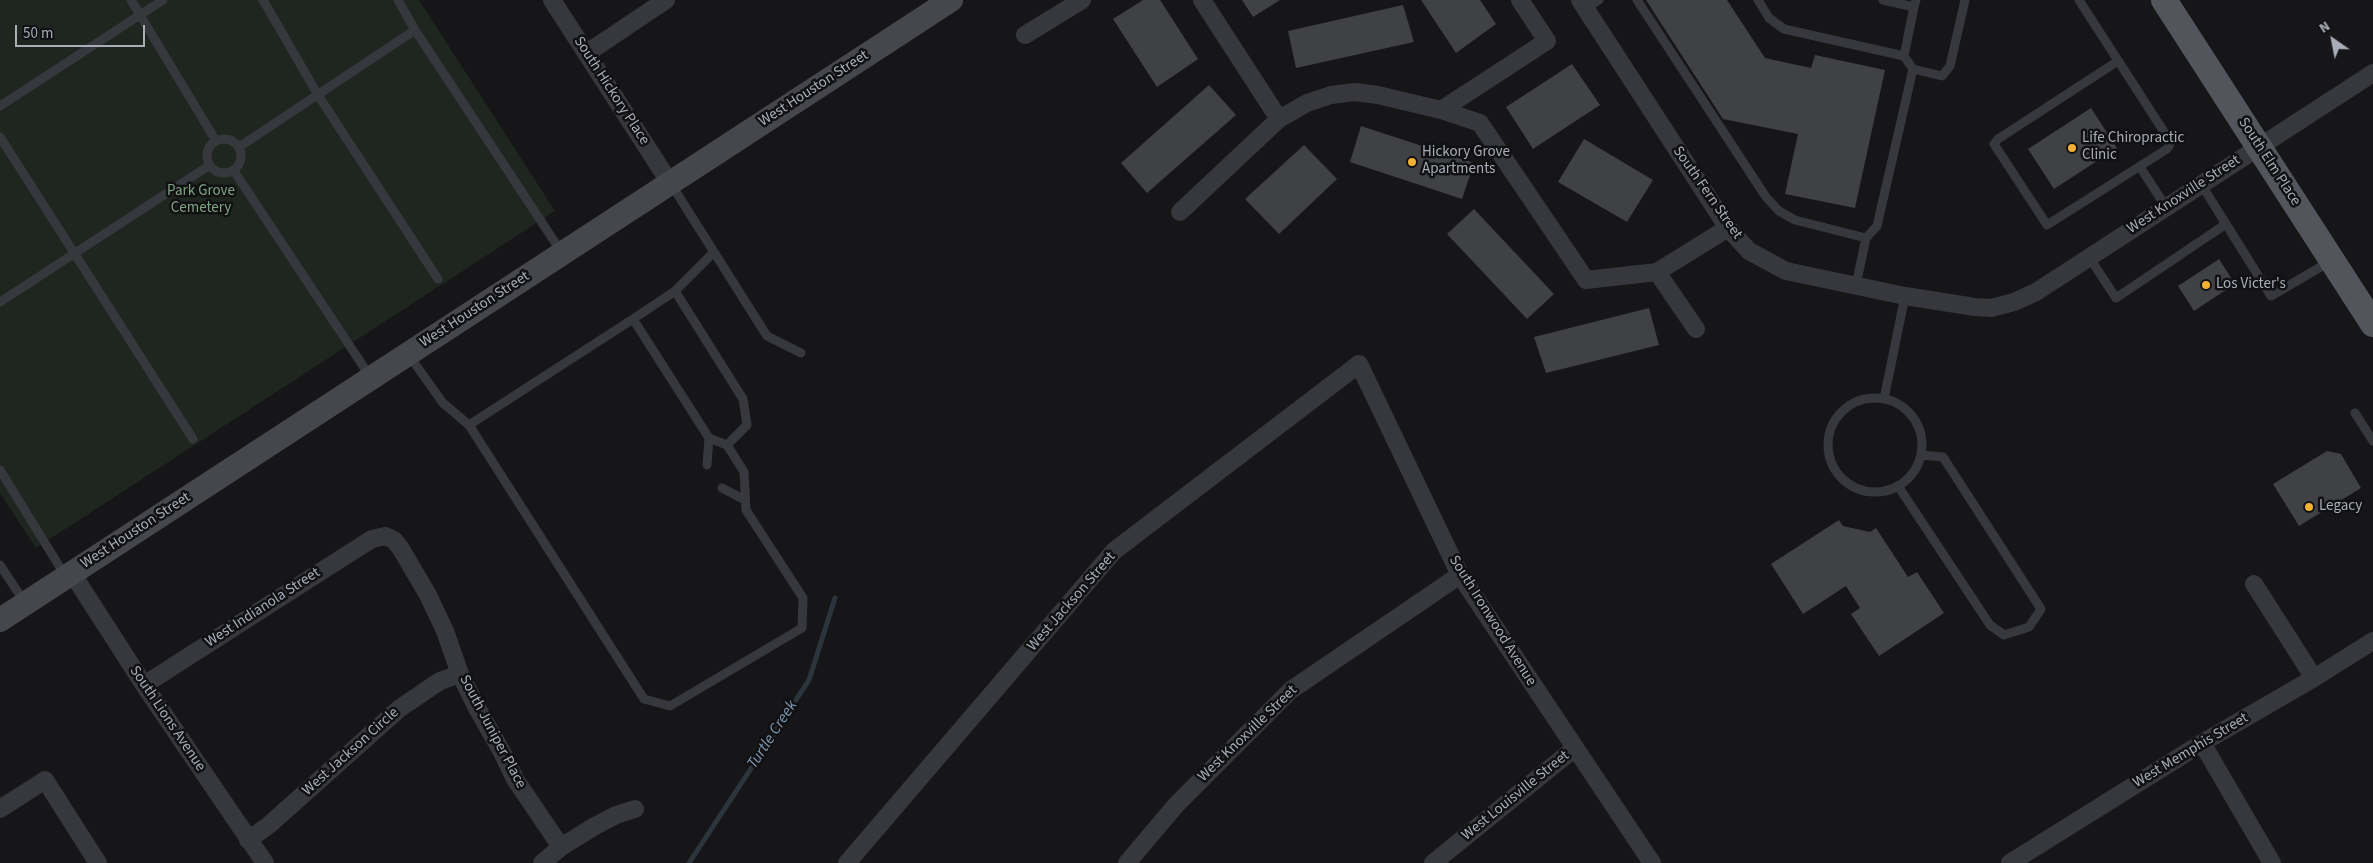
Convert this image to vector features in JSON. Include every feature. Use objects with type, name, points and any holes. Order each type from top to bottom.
[{"type":"main road","name":"West Houston Street","points":[[0,620],[951,0]]},
{"type":"main road","name":"South Elm Place","points":[[2164,0],[2373,324]]},
{"type":"street","name":"South Hickory Place","points":[[552,0],[670,182]]},
{"type":"street","points":[[587,53],[666,0]]},
{"type":"street","points":[[1025,34],[1082,0]]},
{"type":"street","points":[[1202,0],[1279,119]]},
{"type":"street","points":[[1441,110],[1547,42],[1520,0]]},
{"type":"street","name":"South Fern Street","points":[[1588,3],[1728,228],[1750,251],[1786,271],[1905,296],[1991,308]]},
{"type":"street","name":"West Knoxville Street","points":[[1991,308],[2014,302],[2036,292],[2373,73]]},
{"type":"street","points":[[1180,212],[1279,119],[1315,100],[1331,95],[1355,92],[1378,95],[1441,110],[1480,123],[1586,280],[1657,272],[1728,228]]},
{"type":"street","points":[[1657,272],[1696,329]]},
{"type":"street","name":"South Ironwood Avenue","points":[[1359,364],[1460,575],[1652,863]]},
{"type":"street","name":"West Jackson Street","points":[[847,863],[1114,551],[1359,364]]},
{"type":"street","name":"South Juniper Place","points":[[385,536],[394,540],[401,548],[428,595],[445,631],[460,674],[515,779],[561,848]]},
{"type":"street","name":"West Indianola Street","points":[[144,685],[356,548],[372,539],[385,536]]},
{"type":"street","name":"South Lions Avenue","points":[[69,575],[265,863]]},
{"type":"street","name":"West Knoxville Street","points":[[1127,863],[1176,805],[1291,690],[1460,575]]},
{"type":"street","points":[[2254,584],[2314,678]]},
{"type":"street","name":"West Memphis Street","points":[[2010,863],[2202,743],[2314,678],[2373,640]]},
{"type":"street","name":"West Jackson Circle","points":[[248,840],[270,825],[400,708],[440,681],[460,674]]},
{"type":"street","points":[[2202,743],[2272,863]]},
{"type":"street","name":"West Louisville Street","points":[[1433,863],[1574,748]]},
{"type":"street","points":[[0,809],[45,780],[98,863]]},
{"type":"street","points":[[542,863],[561,848],[609,818],[635,809]]},
{"type":"lane","points":[[131,0],[216,141]]},
{"type":"lane","points":[[0,106],[163,0]]},
{"type":"lane","points":[[263,0],[318,95],[438,279]]},
{"type":"lane","points":[[398,0],[415,30],[562,253]]},
{"type":"lane","points":[[1637,0],[1766,197],[1779,211],[1795,220],[1866,238]]},
{"type":"lane","points":[[1758,0],[1769,18],[1784,29],[1904,56]]},
{"type":"lane","points":[[1856,286],[1866,238],[1877,226],[1912,69],[1904,56],[1915,4],[1883,0]]},
{"type":"lane","points":[[1912,69],[1942,76],[1950,66],[1966,0]]},
{"type":"lane","points":[[2080,0],[2170,144],[2167,149],[2140,167],[2047,225],[1994,144],[1998,139],[2118,61]]},
{"type":"lane","points":[[239,147],[415,30]]},
{"type":"lane","points":[[0,137],[193,439]]},
{"type":"lane","points":[[230,140],[239,147],[242,158],[234,171],[221,174],[210,165],[207,152],[216,141],[230,140]]},
{"type":"lane","points":[[0,302],[210,165]]},
{"type":"lane","points":[[2140,167],[2166,207]]},
{"type":"lane","points":[[234,171],[371,378]]},
{"type":"lane","points":[[670,182],[766,336],[801,353]]},
{"type":"lane","points":[[2201,184],[2271,296],[2332,260]]},
{"type":"lane","points":[[2089,257],[2116,298],[2226,224]]},
{"type":"lane","points":[[469,424],[633,320],[675,291],[714,252]]},
{"type":"lane","points":[[675,291],[743,399],[747,425],[727,445]]},
{"type":"lane","points":[[1884,399],[1905,296]]},
{"type":"lane","points":[[408,354],[443,404],[469,424],[644,699],[670,706],[802,628],[803,598],[746,510],[744,472],[727,445],[709,438],[633,320]]},
{"type":"lane","points":[[1868,399],[1884,399],[1898,404],[1910,413],[1918,426],[1922,440],[1921,455],[1916,469],[1906,481],[1898,486],[1879,492],[1864,491],[1849,485],[1838,474],[1830,459],[1828,443],[1832,428],[1840,414],[1853,404],[1868,399]]},
{"type":"lane","points":[[2355,413],[2373,441]]},
{"type":"lane","points":[[707,465],[709,438]]},
{"type":"lane","points":[[1898,486],[1990,625],[2004,635],[2029,626],[2041,609],[1943,457],[1921,455]]},
{"type":"lane","points":[[0,470],[69,575]]},
{"type":"lane","points":[[722,488],[745,500]]},
{"type":"lane","points":[[0,565],[25,604]]},
{"type":"green space","name":"Park Grove Cemetery","points":[[0,0],[419,0],[555,211],[36,548],[0,493]]},
{"type":"building","points":[[1143,0],[1160,0],[1198,59],[1157,87],[1113,19]]},
{"type":"building","points":[[1242,0],[1280,0],[1253,17]]},
{"type":"building","points":[[1421,0],[1480,0],[1496,24],[1456,53]]},
{"type":"building","points":[[1646,0],[1727,0],[1765,58],[1811,68],[1815,55],[1885,70],[1855,208],[1785,194],[1798,134],[1723,119]]},
{"type":"building","points":[[1403,5],[1414,42],[1296,68],[1288,31]]},
{"type":"building","points":[[1572,64],[1600,105],[1533,149],[1506,107]]},
{"type":"building","points":[[1209,85],[1236,115],[1147,193],[1121,163]]},
{"type":"building","name":"Life Chiropractic Clinic","points":[[2091,108],[2117,148],[2054,189],[2028,149]]},
{"type":"building","name":"Hickory Grove Apartments","points":[[1361,126],[1474,163],[1462,199],[1350,162]]},
{"type":"building","points":[[1584,139],[1653,180],[1627,222],[1558,182]]},
{"type":"building","points":[[1304,145],[1337,179],[1279,234],[1245,199]]},
{"type":"building","points":[[1474,209],[1554,294],[1527,319],[1447,234]]},
{"type":"building","name":"Los Victer's","points":[[2219,259],[2235,284],[2194,311],[2178,286]]},
{"type":"building","points":[[1649,308],[1659,345],[1546,373],[1534,337]]},
{"type":"building","name":"Legacy","points":[[2327,451],[2341,454],[2361,488],[2299,526],[2273,484]]},
{"type":"building","points":[[1839,520],[1843,526],[1870,532],[1876,528],[1908,577],[1917,572],[1944,613],[1879,656],[1851,614],[1860,608],[1846,586],[1803,614],[1771,564]]},
{"type":"waterway","name":"Turtle Creek","points":[[689,863],[809,680],[835,598]]},
{"type":"place","name":"Life Chiropractic Clinic","points":[[2072,148]]},
{"type":"place","name":"Hickory Grove Apartments","points":[[1412,162]]},
{"type":"place","name":"Los Victer's","points":[[2206,285]]},
{"type":"place","name":"Legacy","points":[[2309,507]]}]
